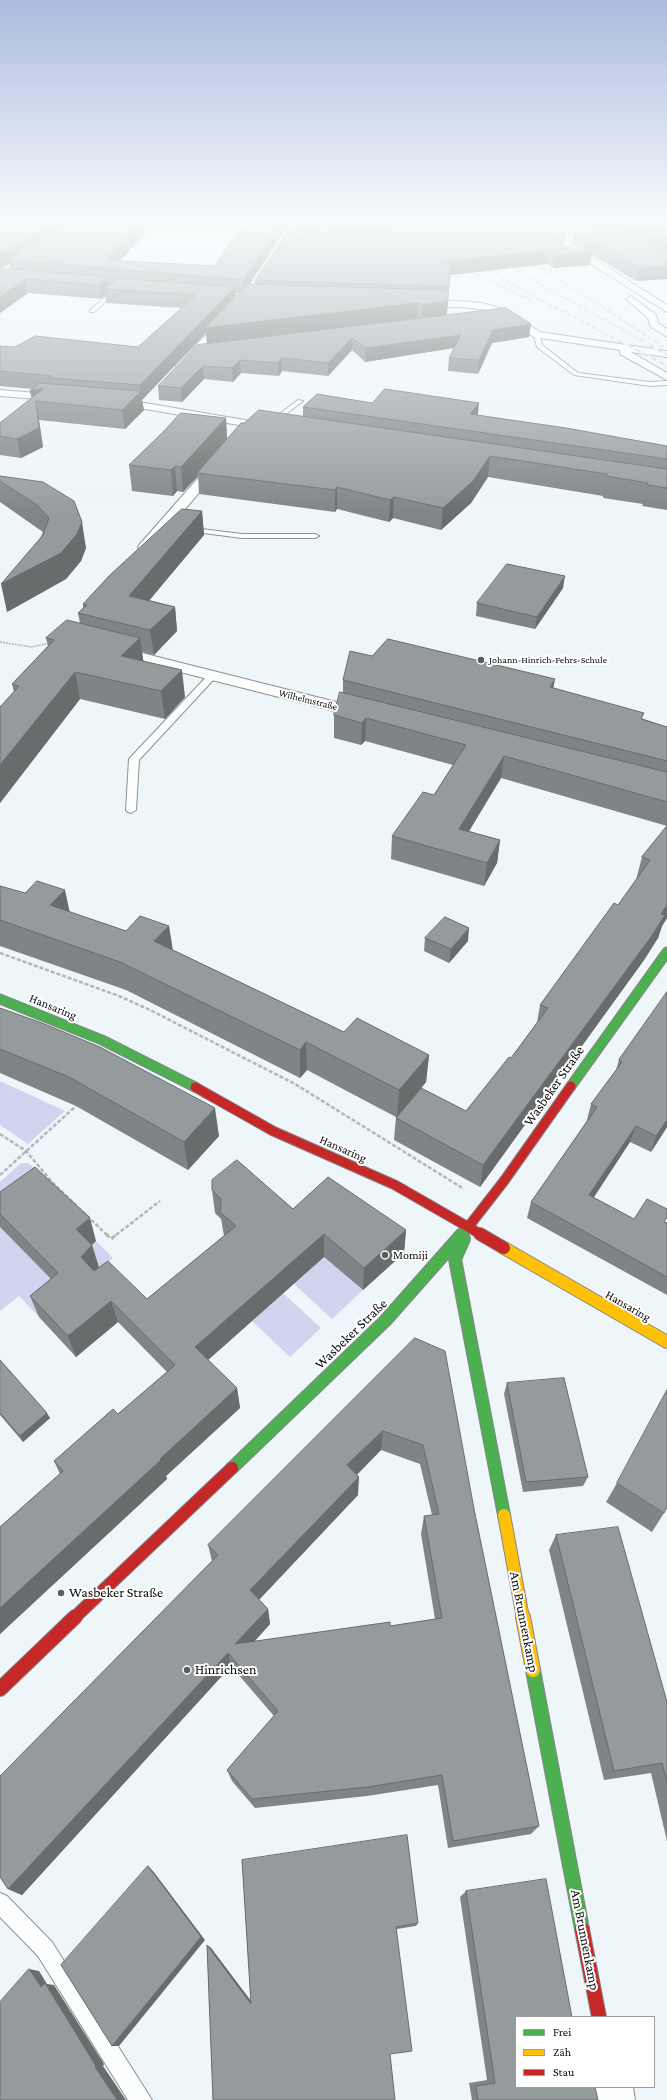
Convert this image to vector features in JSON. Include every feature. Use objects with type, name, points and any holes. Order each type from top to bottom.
[{"type":"street","points":[[177,371],[225,321]]},
{"type":"street","points":[[515,321],[527,331],[537,335],[667,354]]},
{"type":"street","points":[[653,321],[653,324],[667,334]]},
{"type":"street","points":[[615,346],[667,378]]},
{"type":"street","points":[[193,354],[208,352]]},
{"type":"street","points":[[0,393],[70,399]]},
{"type":"street","points":[[145,406],[156,394]]},
{"type":"street","points":[[100,402],[145,406],[238,420],[246,424],[290,430]]},
{"type":"street","points":[[239,439],[244,433],[246,424]]},
{"type":"street","points":[[138,556],[171,527],[229,451]]},
{"type":"street","name":"Wilhelmstraße","points":[[66,639],[382,718]]},
{"type":"street","name":"Wasbeker Straße","points":[[0,1689],[386,1321],[488,1204],[667,952]]},
{"type":"street","name":"Hansaring","points":[[0,999],[102,1040],[172,1075],[273,1132],[395,1185],[667,1342]]},
{"type":"street","name":"Am Brunnenkamp","points":[[468,1228],[455,1259],[599,2016]]},
{"type":"street","points":[[613,2088],[615,2100]]},
{"type":"lane","points":[[537,335],[539,346],[576,374],[650,384],[667,383]]},
{"type":"lane","points":[[267,427],[300,402]]},
{"type":"lane","points":[[171,527],[242,536],[315,536]]},
{"type":"lane","points":[[132,810],[134,759],[212,676]]},
{"type":"lane","points":[[0,1902],[45,1949],[141,2100]]},
{"type":"path","points":[[0,642],[32,647],[66,639]]},
{"type":"path","points":[[0,953],[120,996],[288,1080],[488,1204]]},
{"type":"path","points":[[0,1175],[76,1106]]},
{"type":"path","points":[[0,1134],[26,1151],[53,1183],[110,1239],[160,1201]]},
{"type":"shaded area","points":[[0,1081],[65,1111],[28,1144],[0,1125]]},
{"type":"shaded area","points":[[21,1163],[29,1163],[49,1185],[0,1221],[0,1182]]},
{"type":"shaded area","points":[[0,1227],[50,1278],[96,1241],[113,1258],[39,1317],[19,1296],[0,1311]]},
{"type":"shaded area","points":[[324,1257],[363,1290],[332,1319],[294,1284]]},
{"type":"shaded area","points":[[283,1293],[321,1328],[290,1357],[252,1321]]},
{"type":"building","points":[[167,321],[202,321],[140,385],[50,378],[52,376],[0,371],[0,346],[15,347],[35,336],[138,347]]},
{"type":"building","points":[[212,321],[265,321],[205,328]]},
{"type":"building","points":[[397,321],[526,321],[531,324],[493,330],[479,360],[449,358],[461,335],[366,348],[352,338],[328,363],[282,358],[278,363],[240,360],[232,368],[203,366],[181,388],[158,386],[197,345]]},
{"type":"building","points":[[40,383],[141,391],[122,410],[36,401],[39,428],[17,439],[0,436],[0,423],[44,388],[30,391]]},
{"type":"building","points":[[385,389],[479,403],[470,414],[566,428],[667,446],[667,459],[303,407],[317,394],[372,403]]},
{"type":"building","points":[[259,410],[667,469],[667,488],[647,485],[648,483],[606,476],[607,474],[490,456],[473,481],[443,508],[394,497],[390,500],[337,487],[335,490],[197,473],[241,423],[244,423]]},
{"type":"building","points":[[181,413],[226,418],[181,467],[175,466],[171,470],[129,465],[162,433]]},
{"type":"building","points":[[0,476],[43,482],[74,501],[82,522],[77,534],[61,553],[1,584],[43,535],[49,518],[37,505],[0,481]]},
{"type":"building","points":[[182,509],[202,511],[129,596],[175,607],[150,630],[78,613],[87,605],[83,604],[109,576]]},
{"type":"building","points":[[507,564],[565,576],[537,617],[477,603]]},
{"type":"building","points":[[67,620],[140,638],[121,656],[182,670],[161,691],[75,672],[0,765],[0,707],[19,686],[12,684],[54,640],[46,638]]},
{"type":"building","points":[[388,639],[555,679],[550,687],[644,713],[641,719],[667,727],[667,761],[343,680],[350,651],[372,656]]},
{"type":"building","points":[[340,692],[667,772],[667,802],[504,756],[459,829],[500,840],[487,863],[392,836],[423,792],[434,795],[466,745],[366,718],[362,723],[334,715]]},
{"type":"building","points":[[667,826],[667,905],[661,914],[665,915],[651,937],[483,1165],[396,1118],[421,1088],[466,1111],[509,1057],[511,1058],[548,1008],[540,1005],[614,903],[618,905],[650,860],[642,857]]},
{"type":"building","points":[[37,881],[65,890],[50,905],[126,931],[140,916],[169,926],[154,941],[344,1032],[357,1018],[429,1055],[399,1090],[306,1042],[300,1050],[120,962],[0,920],[0,886],[25,893]]},
{"type":"building","points":[[445,917],[469,928],[451,949],[425,938]]},
{"type":"building","points":[[667,992],[667,1120],[656,1136],[636,1126],[589,1195],[634,1219],[647,1199],[667,1209],[667,1217],[664,1222],[667,1223],[667,1277],[531,1202],[597,1107],[591,1104],[622,1062],[619,1060]]},
{"type":"building","points":[[0,1008],[42,1023],[100,1047],[215,1108],[184,1142],[69,1077],[0,1049]]},
{"type":"building","points":[[237,1160],[293,1209],[328,1177],[406,1230],[364,1268],[324,1234],[195,1347],[237,1388],[0,1608],[0,1527],[63,1471],[54,1461],[113,1409],[118,1414],[175,1365],[111,1301],[68,1336],[30,1296],[58,1273],[0,1214],[0,1192],[35,1167],[90,1218],[76,1229],[92,1245],[81,1257],[94,1271],[108,1261],[147,1299],[236,1226],[220,1212],[221,1199],[212,1190],[212,1180]]},
{"type":"building","points":[[415,1338],[445,1351],[474,1509],[539,1826],[453,1841],[442,1775],[368,1787],[252,1799],[227,1770],[278,1711],[228,1653],[8,1889],[0,1877],[0,1776],[218,1555],[208,1545]],"holes":[[[383,1431],[423,1445],[439,1514],[424,1516],[442,1618],[390,1626],[390,1622],[235,1644],[268,1609],[250,1590],[359,1477],[347,1465]]]},
{"type":"building","points":[[0,1360],[47,1413],[20,1436],[0,1413]]},
{"type":"building","points":[[564,1378],[588,1477],[526,1482],[507,1383]]},
{"type":"building","points":[[667,1390],[667,1507],[664,1513],[617,1483]]},
{"type":"building","points":[[618,1527],[667,1702],[667,1782],[662,1763],[614,1771],[556,1535]]},
{"type":"building","points":[[407,1835],[418,1923],[396,1927],[412,2051],[390,2054],[395,2100],[213,2100],[207,1945],[251,2004],[242,1860]]},
{"type":"building","points":[[148,1866],[201,1937],[112,2046],[61,1965]]},
{"type":"building","points":[[546,1879],[572,2016],[515,2016],[515,2088],[595,2088],[598,2100],[478,2100],[476,2086],[495,2083],[466,1891]]},
{"type":"building","points":[[29,1969],[41,1987],[45,1983],[96,2066],[95,2067],[117,2100],[0,2100],[0,2002]]},
{"type":"railway","points":[[581,321],[625,344]]},
{"type":"railway","points":[[607,321],[648,344]]},
{"type":"railway","points":[[624,321],[659,344]]},
{"type":"railway","points":[[624,343],[667,366]]},
{"type":"railway","points":[[646,343],[667,355]]},
{"type":"railway","points":[[658,343],[662,346]]},
{"type":"traffic: fast","points":[[571,1086],[667,952]]},
{"type":"traffic: fast","points":[[0,999],[102,1040],[195,1087]]},
{"type":"traffic: fast","points":[[232,1468],[325,1381],[385,1321],[442,1259],[469,1226]]},
{"type":"traffic: fast","points":[[464,1239],[455,1259],[504,1515]]},
{"type":"traffic: fast","points":[[533,1670],[582,1929]]},
{"type":"traffic: slow","points":[[504,1248],[667,1342]]},
{"type":"traffic: slow","points":[[504,1515],[533,1670]]},
{"type":"traffic: jam","points":[[469,1226],[504,1181],[571,1086]]},
{"type":"traffic: jam","points":[[195,1087],[273,1131],[395,1185],[504,1248]]},
{"type":"traffic: jam","points":[[0,1689],[232,1468]]},
{"type":"traffic: jam","points":[[582,1929],[599,2016]]},
{"type":"place","name":"Johann-Hinrich-Fehrs-Schule","points":[[481,660]]},
{"type":"place","name":"Momiji","points":[[385,1255]]},
{"type":"place","name":"Wasbeker Straße","points":[[61,1593]]},
{"type":"place","name":"Hinrichsen","points":[[187,1670]]}]
